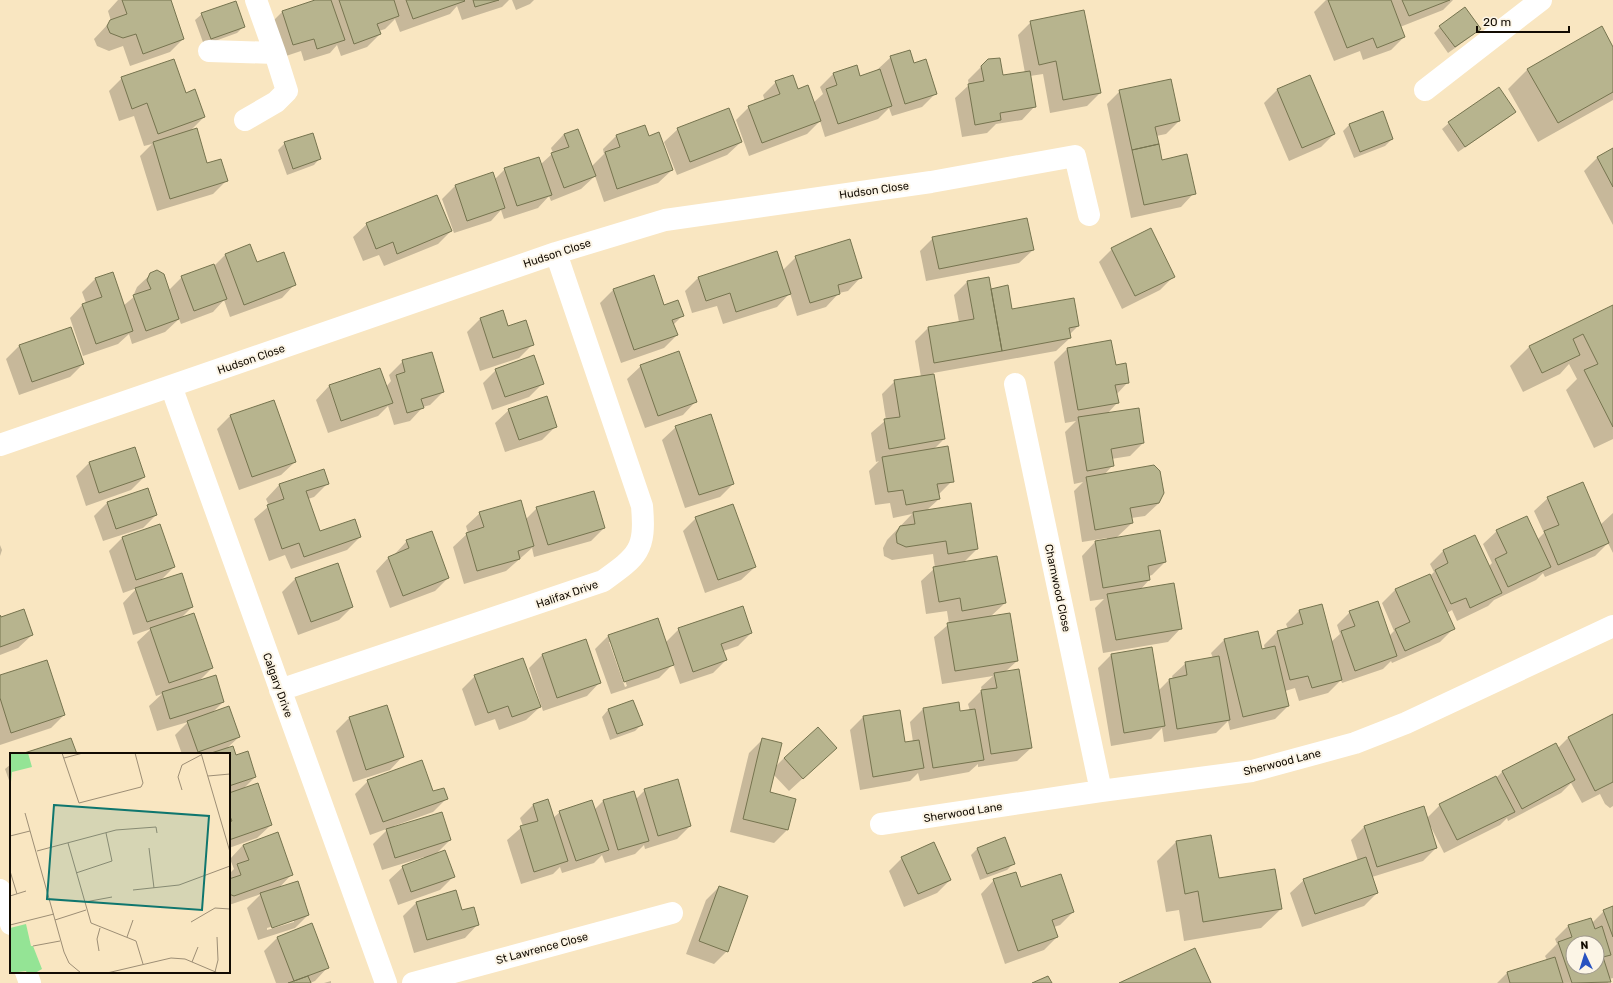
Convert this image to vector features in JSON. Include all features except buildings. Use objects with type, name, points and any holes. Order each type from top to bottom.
[{"type":"street","points":[[245,120],[276,102],[286,91],[275,53],[256,0]]},
{"type":"street","points":[[1425,90],[1541,0]]},
{"type":"street","points":[[209,51],[275,53]]},
{"type":"street","name":"Hudson Close","points":[[0,445],[556,253],[665,220],[931,182],[1076,156],[1089,215]]},
{"type":"street","name":"Halifax Drive","points":[[280,690],[604,581],[629,563],[642,543],[644,525],[642,506],[556,253]]},
{"type":"street","name":"Charnwood Close","points":[[1015,384],[1101,791]]},
{"type":"street","name":"Calgary Drive","points":[[171,386],[386,983]]},
{"type":"street","name":"Sherwood Lane","points":[[881,824],[1101,791],[1252,771],[1355,743],[1406,723],[1613,626]]},
{"type":"street","points":[[0,890],[10,921]]},
{"type":"street","name":"St Lawrence Close","points":[[413,983],[672,913]]},
{"type":"street","points":[[26,973],[30,983]]}]
